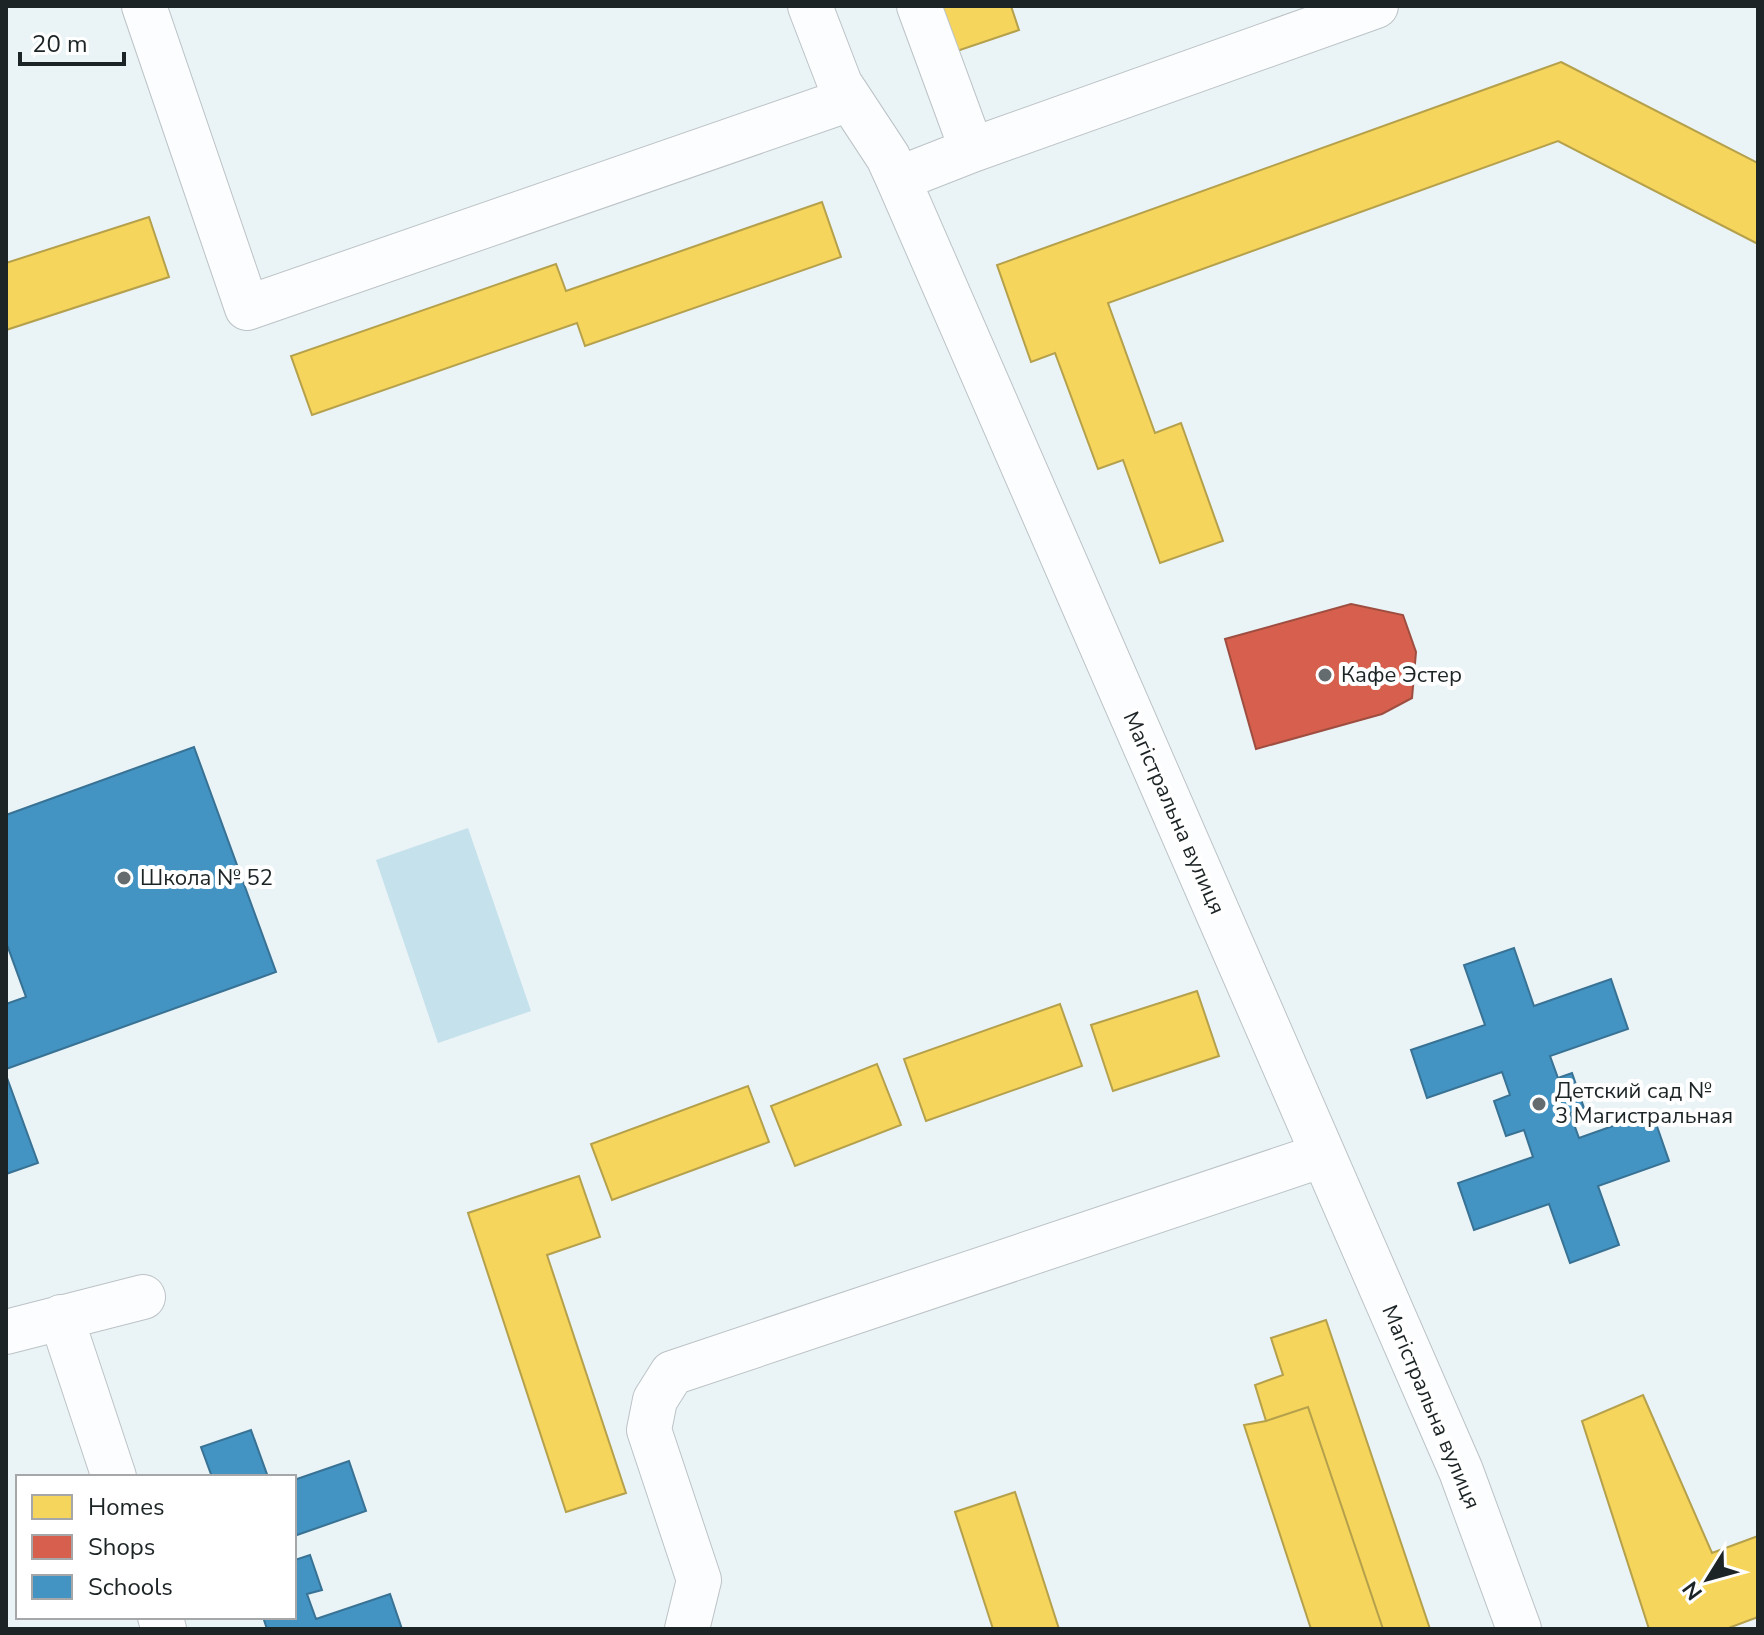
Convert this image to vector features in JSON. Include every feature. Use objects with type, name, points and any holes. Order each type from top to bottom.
[{"type":"street","points":[[144,6],[247,308],[850,99]]},
{"type":"street","name":"Магістральна вулиця","points":[[810,6],[840,84],[888,157],[898,179],[1461,1471],[1519,1629]]},
{"type":"street","points":[[919,6],[972,150]]},
{"type":"street","points":[[898,179],[1376,6]]},
{"type":"street","points":[[687,1629],[699,1580],[649,1430],[655,1400],[672,1373],[1323,1155]]},
{"type":"street","points":[[6,1332],[143,1297]]},
{"type":"street","points":[[61,1317],[113,1475]]},
{"type":"shaded area","points":[[468,828],[531,1011],[438,1043],[376,860]]},
{"type":"building: Homes","points":[[942,6],[1011,6],[1019,30],[957,51]]},
{"type":"building: Homes","points":[[1561,62],[1758,163],[1758,244],[1558,141],[1108,303],[1155,433],[1181,423],[1223,541],[1160,563],[1123,460],[1098,469],[1055,353],[1031,362],[997,265]]},
{"type":"building: Homes","points":[[822,202],[841,257],[585,346],[577,323],[312,415],[291,356],[556,264],[566,291]]},
{"type":"building: Homes","points":[[149,217],[169,277],[6,330],[6,263]]},
{"type":"building: Homes","points":[[1197,991],[1219,1056],[1113,1091],[1091,1025]]},
{"type":"building: Homes","points":[[1060,1004],[1082,1066],[926,1121],[904,1059]]},
{"type":"building: Homes","points":[[877,1064],[901,1125],[795,1166],[771,1106]]},
{"type":"building: Homes","points":[[748,1086],[769,1142],[612,1200],[591,1144]]},
{"type":"building: Homes","points":[[579,1176],[600,1237],[547,1255],[626,1493],[566,1512],[468,1213]]},
{"type":"building: Homes","points":[[1326,1320],[1430,1629],[1383,1629],[1308,1407],[1266,1421],[1255,1385],[1283,1375],[1271,1338]]},
{"type":"building: Homes","points":[[1643,1395],[1712,1553],[1758,1536],[1758,1617],[1726,1629],[1649,1629],[1582,1421]]},
{"type":"building: Homes","points":[[1308,1407],[1383,1629],[1311,1629],[1244,1425]]},
{"type":"building: Homes","points":[[1015,1492],[1059,1629],[993,1629],[955,1512]]},
{"type":"building: Shops","name":"Кафе Эстер","points":[[1351,604],[1403,615],[1416,652],[1412,698],[1382,714],[1256,749],[1225,639]]},
{"type":"building: Schools","name":"Школа № 52","points":[[194,747],[276,972],[6,1069],[6,1004],[26,997],[6,942],[6,815]]},
{"type":"building: Schools","name":"Детский сад № 3 Магистральная","points":[[1514,948],[1534,1006],[1611,979],[1628,1029],[1550,1056],[1558,1078],[1572,1073],[1584,1108],[1570,1113],[1579,1138],[1652,1112],[1669,1161],[1598,1186],[1619,1245],[1570,1263],[1549,1204],[1474,1230],[1458,1183],[1533,1157],[1524,1130],[1506,1136],[1494,1101],[1510,1095],[1502,1072],[1427,1098],[1411,1050],[1485,1025],[1464,965]]},
{"type":"building: Schools","points":[[6,1075],[38,1163],[6,1174]]},
{"type":"building: Schools","points":[[251,1430],[267,1475],[211,1475],[201,1447]]},
{"type":"building: Schools","points":[[349,1461],[366,1511],[296,1535],[296,1479]]},
{"type":"building: Schools","points":[[310,1555],[322,1590],[307,1594],[316,1619],[390,1594],[402,1629],[267,1629],[264,1619],[296,1619],[296,1560]]},
{"type":"place","name":"Кафе Эстер","points":[[1325,675]]},
{"type":"place","name":"Школа № 52","points":[[124,878]]},
{"type":"place","name":"Детский сад № 3 Магистральная","points":[[1539,1104]]}]
